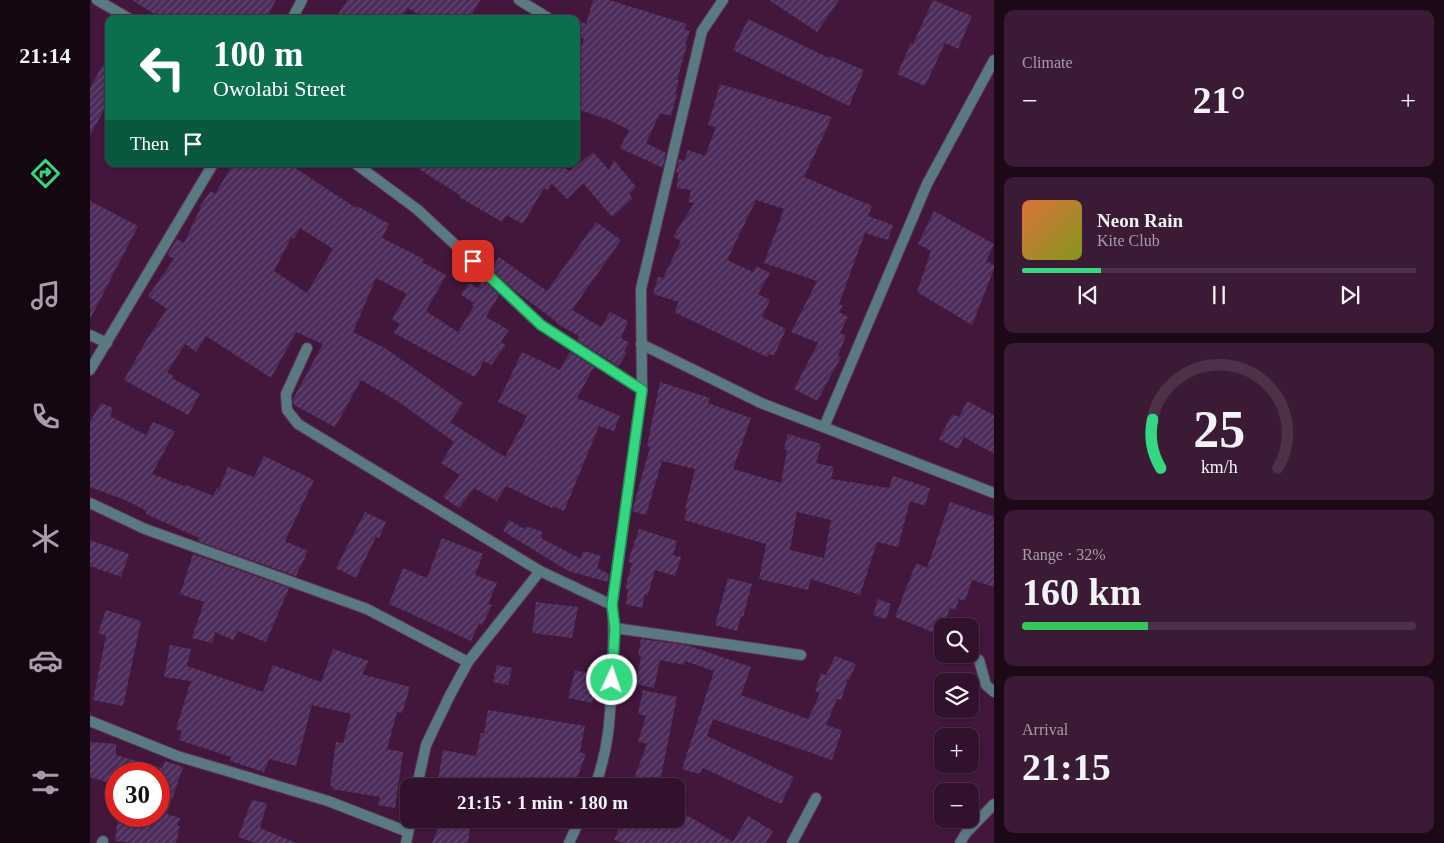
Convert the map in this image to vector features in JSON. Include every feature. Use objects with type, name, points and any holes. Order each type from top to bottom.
[{"type":"street","points":[[97,0],[123,15]]},
{"type":"street","points":[[294,15],[302,0]]},
{"type":"street","points":[[519,0],[543,15]]},
{"type":"street","points":[[598,778],[604,762],[609,732],[615,628],[612,605],[642,390],[641,289],[702,31],[723,0]]},
{"type":"street","points":[[824,427],[927,184],[994,60]]},
{"type":"street","points":[[90,370],[211,167]]},
{"type":"street","points":[[360,167],[418,210],[541,325],[642,390]]},
{"type":"street","points":[[90,334],[107,343]]},
{"type":"street","points":[[641,344],[761,402],[994,494]]},
{"type":"street","points":[[306,348],[286,394],[287,410],[298,424],[540,571],[612,605]]},
{"type":"street","points":[[90,503],[145,529],[367,609],[468,662]]},
{"type":"street","points":[[420,778],[426,745],[468,662],[540,571]]},
{"type":"street","points":[[615,628],[800,655]]},
{"type":"street","points":[[979,660],[986,685],[994,692]]},
{"type":"street","points":[[90,721],[177,756],[328,801],[408,832]]},
{"type":"street","points":[[792,843],[816,798]]},
{"type":"street","points":[[960,843],[966,833],[994,804]]},
{"type":"street","points":[[406,843],[409,828]]},
{"type":"street","points":[[569,843],[576,828]]},
{"type":"building","points":[[132,0],[276,0],[268,15],[156,15]]},
{"type":"building","points":[[347,0],[480,0],[471,15],[419,15],[408,8],[403,15],[338,15]]},
{"type":"building","points":[[593,0],[609,0],[687,24],[684,29],[690,31],[685,44],[687,45],[677,80],[679,80],[675,93],[677,94],[671,116],[660,113],[646,143],[666,153],[663,168],[620,148],[629,130],[607,119],[580,110],[580,48],[584,39],[580,38],[580,22],[586,24]]},
{"type":"building","points":[[769,0],[839,0],[817,32]]},
{"type":"building","points":[[933,0],[972,16],[958,49],[945,43],[925,86],[897,74]]},
{"type":"building","points":[[748,19],[829,58],[830,56],[864,70],[849,106],[733,50]]},
{"type":"building","points":[[105,61],[105,108],[90,135],[90,88]]},
{"type":"building","points":[[720,84],[832,117],[804,177],[872,206],[868,216],[893,225],[888,240],[865,233],[839,304],[843,306],[839,312],[848,317],[840,333],[846,336],[838,355],[841,357],[817,401],[794,389],[818,343],[791,332],[817,281],[764,263],[784,209],[756,200],[727,260],[753,272],[756,266],[770,273],[758,294],[770,300],[762,317],[786,329],[774,356],[769,354],[767,357],[674,312],[679,302],[653,294],[658,277],[663,278],[681,241],[673,237],[694,203],[688,202],[691,190],[677,188],[678,173],[676,172],[679,159],[684,161],[688,150],[705,156],[716,127],[708,125]]},
{"type":"building","points":[[593,152],[609,170],[614,160],[636,187],[629,194],[633,198],[612,217],[583,183],[567,199],[551,183],[548,190],[544,188],[523,224],[506,215],[502,222],[459,197],[460,195],[416,167],[563,167],[570,171],[575,167],[580,167],[580,163]]},
{"type":"building","points":[[231,167],[294,167],[356,208],[357,206],[389,224],[382,238],[424,259],[422,262],[446,275],[426,311],[458,332],[474,306],[472,305],[474,303],[461,295],[469,283],[478,288],[483,280],[499,295],[486,317],[509,330],[501,342],[506,345],[491,365],[484,361],[475,377],[394,333],[400,324],[392,319],[407,294],[376,278],[353,332],[385,348],[463,403],[450,422],[505,457],[527,416],[498,402],[522,352],[560,370],[570,352],[594,367],[577,398],[620,416],[614,431],[599,426],[564,511],[553,506],[552,508],[506,486],[497,501],[474,488],[459,508],[443,497],[460,475],[441,463],[454,442],[399,402],[361,380],[335,427],[294,405],[293,399],[323,344],[296,332],[271,378],[206,336],[196,352],[185,344],[167,372],[173,376],[172,378],[200,394],[188,415],[124,380],[167,309],[148,296],[174,259],[167,255],[177,239],[184,243],[200,206],[211,191],[215,194]],"holes":[[[300,228],[333,249],[307,293],[274,271],[291,238],[294,239]]]},
{"type":"building","points":[[90,201],[138,226],[90,319]]},
{"type":"building","points":[[934,211],[994,244],[986,261],[994,265],[994,269],[972,325],[917,292],[931,251],[918,244]]},
{"type":"building","points":[[596,222],[621,240],[572,310],[601,327],[610,312],[628,321],[621,338],[629,343],[624,351],[627,353],[618,366],[577,340],[579,336],[556,323],[515,291],[491,269],[499,257],[547,291]]},
{"type":"building","points":[[660,382],[710,398],[708,403],[751,418],[733,469],[781,483],[787,450],[784,449],[788,434],[821,444],[816,463],[834,467],[831,479],[889,488],[893,476],[930,488],[925,506],[910,501],[898,547],[877,542],[860,595],[811,579],[808,590],[759,579],[766,544],[684,520],[695,469],[662,461],[646,515],[632,511],[650,447],[647,446]],"holes":[[[797,512],[831,520],[824,558],[790,550]]]},
{"type":"building","points":[[967,401],[994,415],[994,454],[964,437],[958,449],[939,439],[952,414],[959,417]]},
{"type":"building","points":[[101,403],[113,408],[110,416],[146,435],[153,422],[175,431],[152,474],[186,487],[186,485],[213,496],[217,488],[219,489],[228,467],[254,477],[264,456],[314,480],[285,541],[308,551],[296,576],[198,541],[199,538],[146,514],[147,511],[125,500],[90,487],[90,422]]},
{"type":"building","points":[[950,502],[994,517],[994,587],[972,580],[965,601],[959,599],[955,610],[950,608],[946,618],[934,618],[934,633],[895,617],[916,563],[927,568]]},
{"type":"building","points":[[365,512],[386,522],[379,538],[376,537],[356,578],[336,568]]},
{"type":"building","points":[[509,520],[525,529],[526,526],[543,532],[541,538],[581,559],[583,551],[601,556],[597,568],[609,574],[608,582],[568,571],[503,531]]},
{"type":"building","points":[[639,529],[677,541],[673,555],[681,557],[675,576],[655,570],[648,595],[645,594],[642,608],[626,604],[628,589],[625,588],[632,563],[628,562]]},
{"type":"building","points":[[442,538],[483,554],[475,575],[497,583],[488,604],[492,605],[482,625],[479,623],[471,641],[389,604],[403,568],[427,578]]},
{"type":"building","points":[[90,540],[129,554],[121,577],[90,566]]},
{"type":"building","points":[[193,554],[289,588],[266,642],[238,631],[233,640],[215,632],[212,643],[192,638],[204,602],[180,594]]},
{"type":"building","points":[[728,578],[752,584],[737,631],[715,625]]},
{"type":"building","points":[[878,599],[891,604],[886,619],[873,615]]},
{"type":"building","points":[[536,602],[578,607],[572,638],[532,633]]},
{"type":"building","points":[[106,610],[141,621],[123,706],[93,700],[106,636],[98,633]]},
{"type":"building","points":[[641,639],[687,645],[751,667],[741,695],[808,719],[820,693],[815,691],[821,673],[826,675],[835,656],[856,664],[848,679],[841,700],[837,699],[826,725],[842,730],[832,760],[713,719],[707,736],[794,777],[781,804],[703,768],[699,774],[682,769],[714,671],[685,661],[684,665],[660,660],[654,688],[636,684],[641,656],[638,655]]},
{"type":"building","points":[[170,645],[191,649],[187,666],[263,692],[273,665],[321,682],[333,649],[369,661],[362,674],[410,687],[402,713],[397,712],[387,749],[403,752],[395,808],[378,805],[380,797],[332,789],[333,787],[330,785],[336,742],[343,743],[351,714],[312,705],[296,766],[269,759],[264,772],[230,761],[231,757],[179,740],[182,731],[176,729],[191,681],[164,677]]},
{"type":"building","points":[[497,665],[512,668],[508,685],[493,682]]},
{"type":"building","points":[[575,670],[605,678],[601,698],[595,696],[592,703],[568,698]]},
{"type":"building","points":[[643,690],[677,697],[661,778],[634,778],[647,744],[638,741],[646,716],[638,714]]},
{"type":"building","points":[[488,710],[585,726],[580,752],[586,754],[577,778],[438,778],[443,750],[476,756],[481,733],[484,733]]},
{"type":"building","points":[[90,742],[116,744],[116,755],[141,762],[105,762],[105,782],[90,777]]},
{"type":"building","points":[[170,763],[183,767],[170,805]]},
{"type":"building","points":[[252,800],[267,803],[260,828],[296,843],[255,843],[238,837]]},
{"type":"building","points":[[685,814],[733,842],[748,816],[773,831],[766,843],[623,843],[614,840],[619,828],[685,828]]},
{"type":"building","points":[[170,815],[180,818],[177,826],[180,826],[176,843],[115,841],[117,827],[170,827]]},
{"type":"building","points":[[438,828],[470,828],[468,843],[432,843]]},
{"type":"route","points":[[473,261],[541,325],[642,390],[612,605],[615,628],[612,680]]}]
